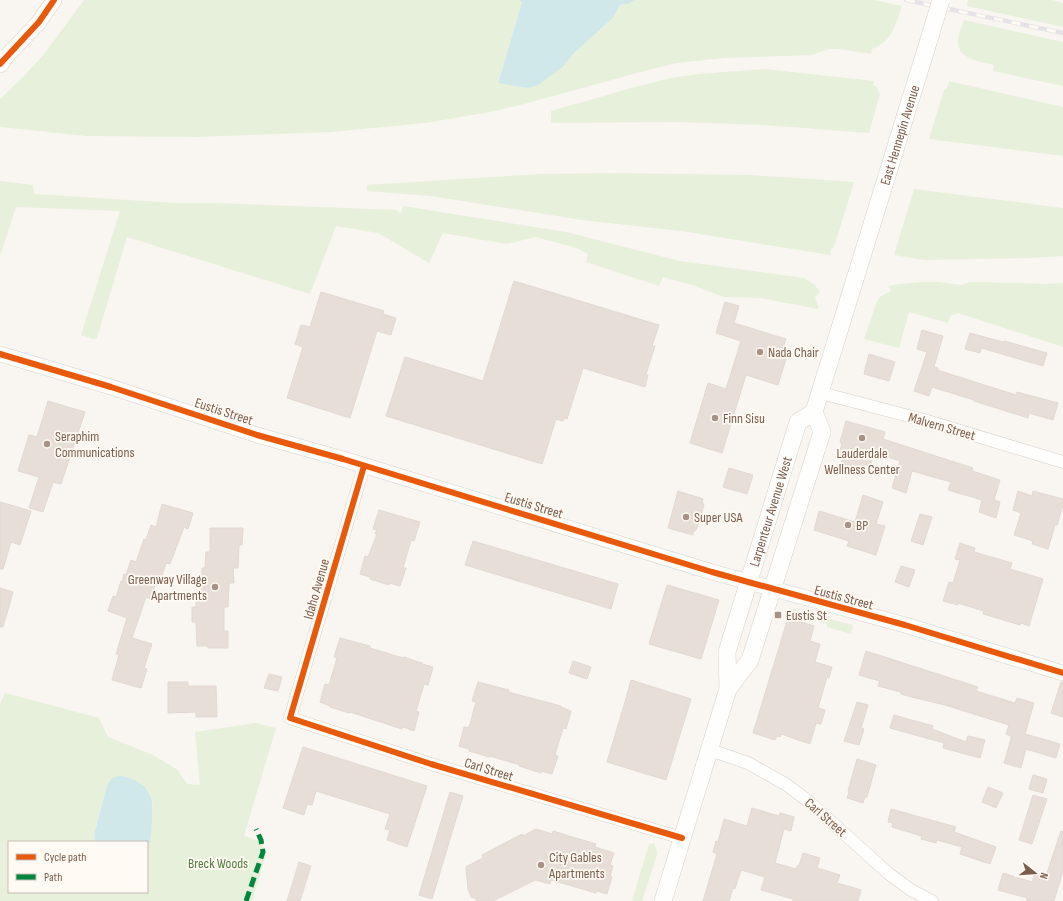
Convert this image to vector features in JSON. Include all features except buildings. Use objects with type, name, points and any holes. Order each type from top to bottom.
[{"type":"main road","name":"East Hennepin Avenue","points":[[821,393],[941,0]]},
{"type":"main road","points":[[814,412],[821,393]]},
{"type":"main road","name":"Larpenteur Avenue West","points":[[663,901],[728,689],[727,652],[748,583],[798,422],[814,412],[822,432],[750,660],[728,689]]},
{"type":"street","points":[[1,61],[39,22],[54,0]]},
{"type":"street","name":"Eustis Street","points":[[0,354],[111,387],[236,428],[748,583],[905,626],[1063,673]]},
{"type":"street","name":"Malvern Street","points":[[821,393],[924,420],[1063,462]]},
{"type":"street","name":"Idaho Avenue","points":[[290,718],[364,466]]},
{"type":"street","name":"Carl Street","points":[[290,718],[509,788],[682,838]]},
{"type":"street","name":"Carl Street","points":[[710,750],[748,763],[787,785],[808,800],[888,873],[911,890],[932,901]]},
{"type":"green space","points":[[84,0],[518,0],[522,2],[498,82],[528,88],[563,67],[574,53],[613,18],[620,5],[628,4],[635,0],[874,0],[902,6],[895,26],[889,37],[885,42],[872,49],[871,54],[829,49],[812,55],[724,58],[676,63],[524,104],[490,112],[425,123],[331,132],[196,137],[87,136],[0,127],[0,99],[45,53]]},
{"type":"green space","points":[[968,0],[1052,0],[1063,3],[1063,27],[967,6]]},
{"type":"green space","points":[[964,20],[1063,42],[1063,86],[993,71],[994,65],[977,61],[966,56],[961,52],[958,41],[959,33]]},
{"type":"green space","points":[[765,69],[874,81],[873,85],[877,87],[880,94],[869,133],[764,125],[678,122],[551,123],[551,111],[635,87],[671,78],[699,74]]},
{"type":"green space","points":[[949,81],[1063,107],[1063,156],[929,139],[944,90],[947,88]]},
{"type":"green space","points":[[613,173],[751,175],[854,182],[834,247],[831,249],[830,255],[681,231],[582,220],[431,196],[367,191],[367,185],[540,174]]},
{"type":"green space","points":[[0,181],[33,185],[34,194],[175,203],[216,203],[397,210],[401,213],[403,206],[566,232],[680,261],[804,278],[817,287],[820,292],[815,297],[818,309],[761,298],[724,297],[692,285],[663,277],[659,286],[586,262],[588,254],[574,247],[535,237],[507,244],[443,233],[429,263],[378,233],[336,226],[310,294],[127,237],[97,338],[93,339],[81,335],[120,211],[16,207],[0,256]]},
{"type":"green space","points":[[914,189],[1063,208],[1063,256],[924,260],[894,255]]},
{"type":"green space","points":[[923,282],[939,282],[961,285],[970,282],[1063,283],[1063,347],[958,313],[951,315],[948,323],[909,312],[899,348],[864,339],[877,301],[881,296],[891,291],[888,286]]},
{"type":"green space","points":[[789,608],[853,625],[851,634],[827,627],[827,624],[796,614]]},
{"type":"green space","name":"Breck Woods","points":[[5,693],[99,718],[108,737],[153,755],[178,770],[187,784],[200,785],[195,732],[256,723],[276,728],[244,836],[263,842],[264,850],[267,852],[252,901],[0,901],[0,704]],"holes":[[[107,786],[153,804],[151,839],[148,847],[148,893],[8,893],[8,841],[94,841],[95,831]]]},
{"type":"green space","points":[[654,843],[657,855],[642,901],[632,901],[649,844]]},
{"type":"water","points":[[518,0],[635,0],[628,4],[620,5],[613,18],[574,53],[563,67],[538,85],[528,88],[498,83],[522,2]]},
{"type":"water","points":[[121,776],[137,781],[145,788],[151,797],[151,832],[148,848],[148,841],[94,841],[95,831],[107,786],[112,779]]},
{"type":"railway","points":[[906,0],[1063,33]]},
{"type":"marked path","points":[[246,901],[263,852],[261,840],[256,829]]},
{"type":"cycle path","points":[[0,64],[39,22],[54,0]]},
{"type":"cycle path","points":[[0,354],[111,387],[257,435],[343,459],[712,572],[905,625],[1063,673]]},
{"type":"cycle path","points":[[364,466],[290,718],[431,764],[682,838]]},
{"type":"place","name":"Nada Chair","points":[[760,352]]},
{"type":"place","name":"Finn Sisu","points":[[715,418]]},
{"type":"place","name":"Lauderdale Wellness Center","points":[[862,438]]},
{"type":"place","name":"Seraphim Communications","points":[[47,444]]},
{"type":"place","name":"Super USA","points":[[686,517]]},
{"type":"place","name":"BP","points":[[848,525]]},
{"type":"place","name":"Greenway Village Apartments","points":[[215,587]]},
{"type":"place","name":"Eustis St","points":[[778,615]]},
{"type":"place","name":"City Gables Apartments","points":[[541,865]]}]
